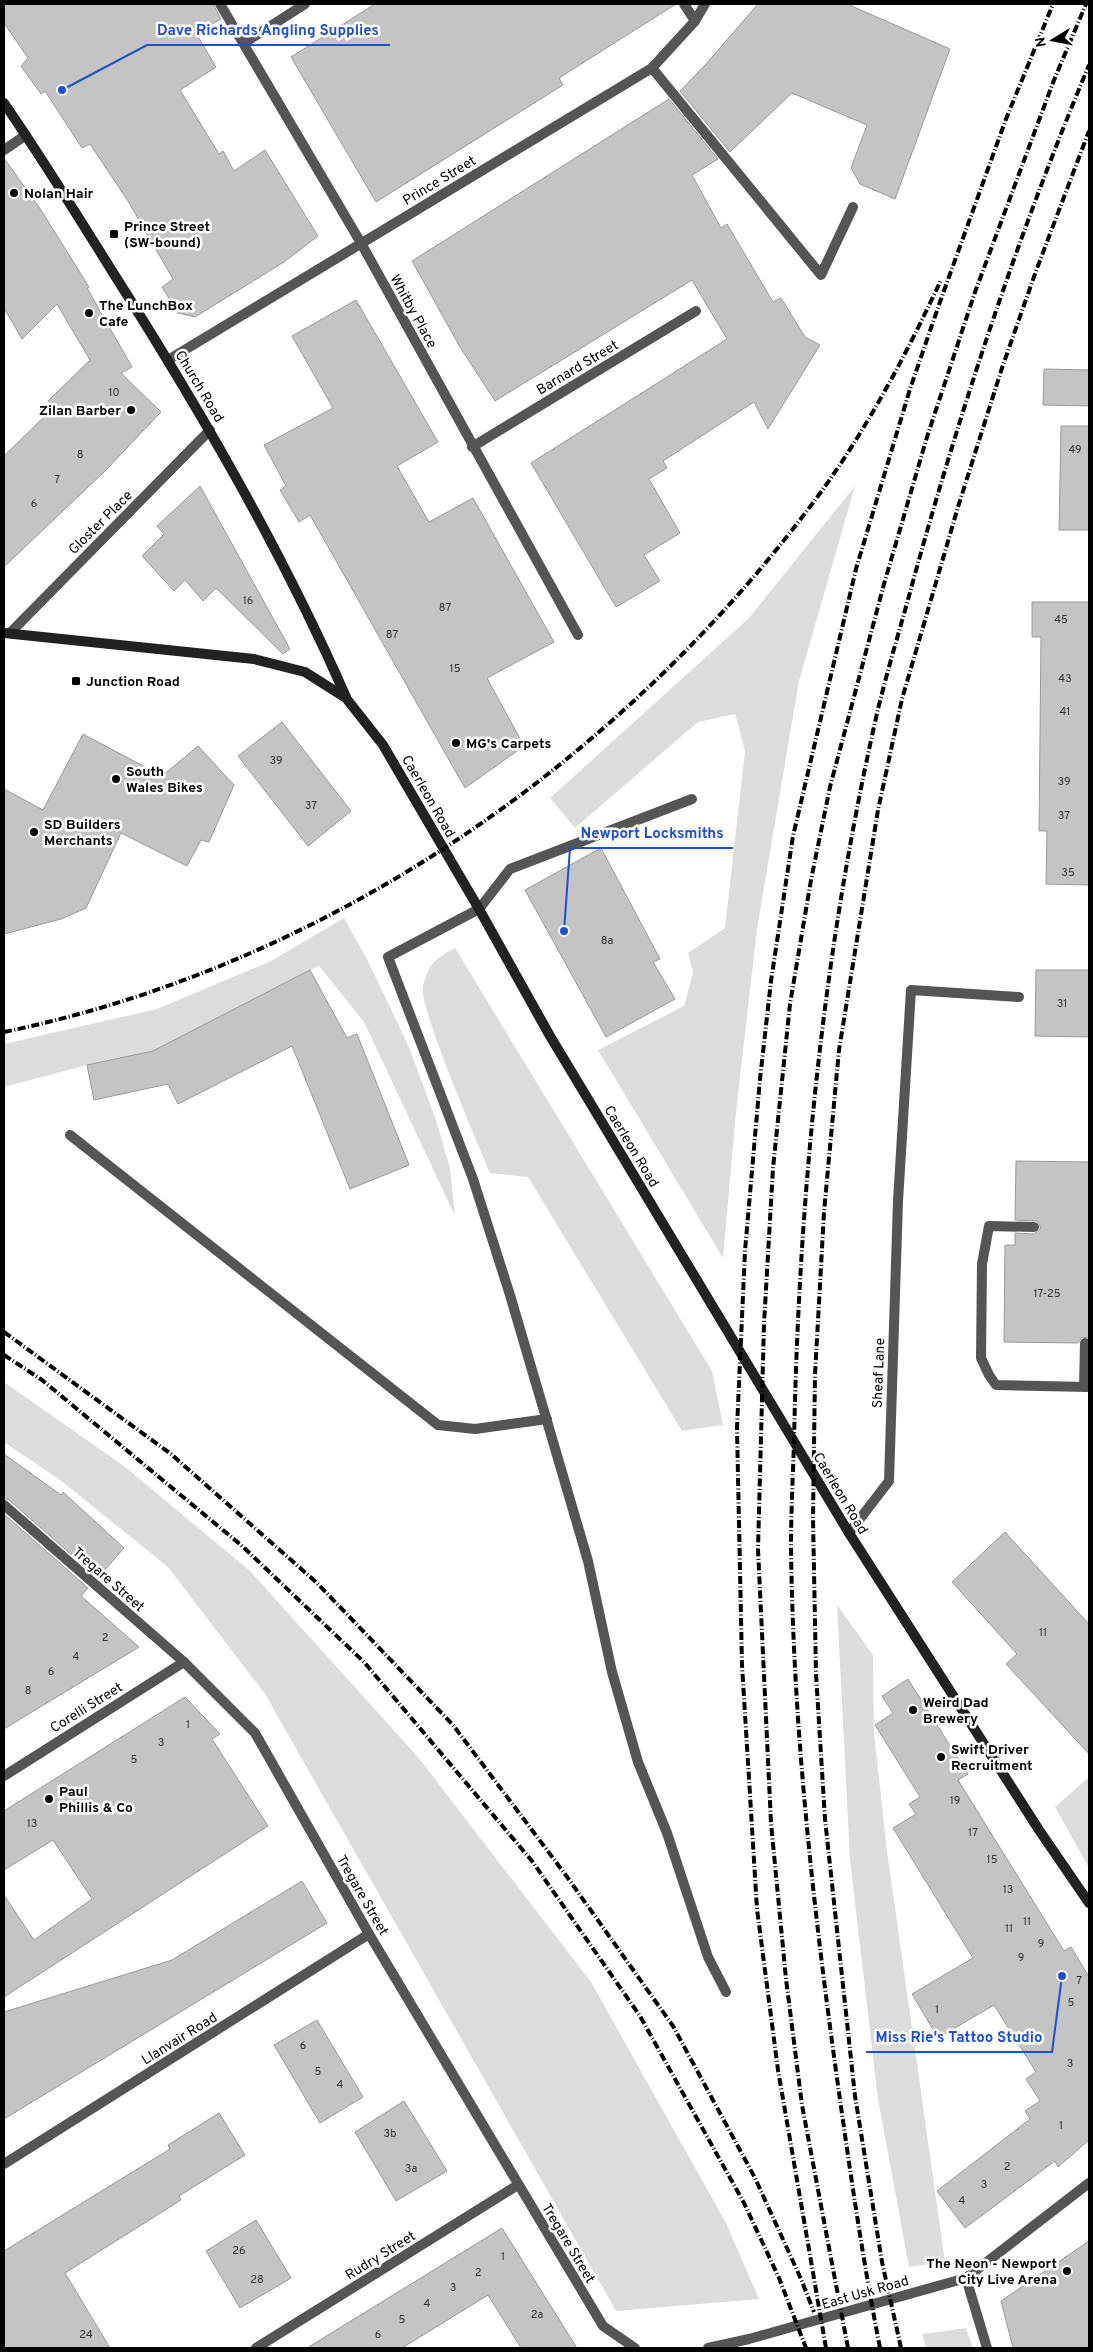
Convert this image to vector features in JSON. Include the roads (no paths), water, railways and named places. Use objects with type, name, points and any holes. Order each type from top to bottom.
[{"type":"main road","name":"Church Road","points":[[4,103],[168,360],[210,430],[314,626],[346,698]]},
{"type":"main road","name":"Caerleon Road","points":[[7,633],[254,658],[305,672],[346,698],[383,745],[479,909],[550,1036],[849,1533],[1039,1830],[1089,1904]]},
{"type":"street","name":"Whitby Place","points":[[220,4],[361,243],[472,447],[578,635]]},
{"type":"street","points":[[244,43],[305,4]]},
{"type":"street","points":[[684,4],[694,21]]},
{"type":"street","name":"Prince Street","points":[[168,360],[652,68],[694,21],[705,4]]},
{"type":"street","points":[[652,68],[821,275],[853,207]]},
{"type":"street","points":[[4,150],[26,135]]},
{"type":"street","name":"Barnard Street","points":[[472,447],[696,311]]},
{"type":"street","name":"Gloster Place","points":[[7,633],[210,430]]},
{"type":"street","points":[[692,799],[510,869],[479,909],[388,957],[473,1179],[588,1561],[612,1672],[638,1762],[667,1833],[708,1957],[726,1992]]},
{"type":"street","name":"Sheaf Lane","points":[[849,1533],[889,1482],[898,1201],[911,990],[1019,996]]},
{"type":"street","points":[[70,1135],[438,1425],[475,1429],[546,1419]]},
{"type":"street","points":[[1034,1226],[989,1226],[982,1264],[981,1358],[988,1375],[996,1385],[1087,1387],[1085,1343]]},
{"type":"street","name":"Tregare Street","points":[[4,1505],[184,1662],[256,1733],[369,1934],[603,2326],[635,2348]]},
{"type":"street","name":"Corelli Street","points":[[4,1776],[184,1662]]},
{"type":"street","name":"Llanvair Road","points":[[4,2164],[369,1934]]},
{"type":"street","name":"East Usk Road","points":[[708,2348],[749,2339],[966,2278],[1089,2183]]},
{"type":"street","name":"Rudry Street","points":[[256,2348],[518,2185]]},
{"type":"street","points":[[966,2278],[987,2348]]},
{"type":"railway","points":[[826,2348],[778,2070],[757,1909],[742,1665],[737,1428],[745,1251],[760,1079],[771,981],[793,836],[856,569],[910,389],[941,299],[1006,119],[1053,4]]},
{"type":"railway","points":[[848,2348],[802,2105],[786,1979],[771,1823],[758,1549],[764,1324],[773,1168],[790,1004],[811,880],[830,787],[884,584],[927,437],[975,292],[1054,80],[1086,4]]},
{"type":"railway","points":[[880,2348],[856,2210],[827,2006],[805,1809],[800,1743],[793,1612],[791,1520],[797,1349],[808,1165],[817,1073],[842,890],[882,692],[933,509],[994,316],[1039,190],[1089,65]]},
{"type":"railway","points":[[901,2348],[882,2262],[855,2096],[825,1819],[816,1674],[813,1518],[815,1375],[824,1212],[839,1050],[878,810],[902,699],[958,507],[1002,368],[1036,271],[1089,131]]},
{"type":"railway","points":[[4,1032],[125,1001],[242,957],[354,902],[461,837],[562,763],[656,680],[743,589],[821,492],[871,416],[915,335],[941,280]]},
{"type":"railway","points":[[4,1332],[171,1454],[317,1583],[453,1725],[565,1874],[673,2026],[755,2178],[814,2312]]},
{"type":"railway","points":[[4,1355],[42,1380],[241,1545],[364,1662],[532,1861],[640,2016],[744,2203],[779,2278],[806,2348]]},
{"type":"place","name":"Dave Richards Angling Supplies","points":[[62,90]]},
{"type":"place","name":"Nolan Hair","points":[[14,193]]},
{"type":"place","name":"Prince Street (SW-bound)","points":[[114,234]]},
{"type":"place","name":"The LunchBox Cafe","points":[[89,313]]},
{"type":"place","name":"Zilan Barber","points":[[131,410]]},
{"type":"place","name":"Junction Road","points":[[76,681]]},
{"type":"place","name":"MG's Carpets","points":[[456,743]]},
{"type":"place","name":"South Wales Bikes","points":[[116,779]]},
{"type":"place","name":"SD Builders Merchants","points":[[34,832]]},
{"type":"place","name":"Newport Locksmiths","points":[[564,931]]},
{"type":"place","name":"Weird Dad Brewery","points":[[913,1710]]},
{"type":"place","name":"Swift Driver Recruitment","points":[[941,1757]]},
{"type":"place","name":"Paul Phillis & Co","points":[[49,1799]]},
{"type":"place","name":"Miss Rie's Tattoo Studio","points":[[1062,1976]]},
{"type":"place","name":"The Neon - Newport City Live Arena","points":[[1067,2271]]}]
